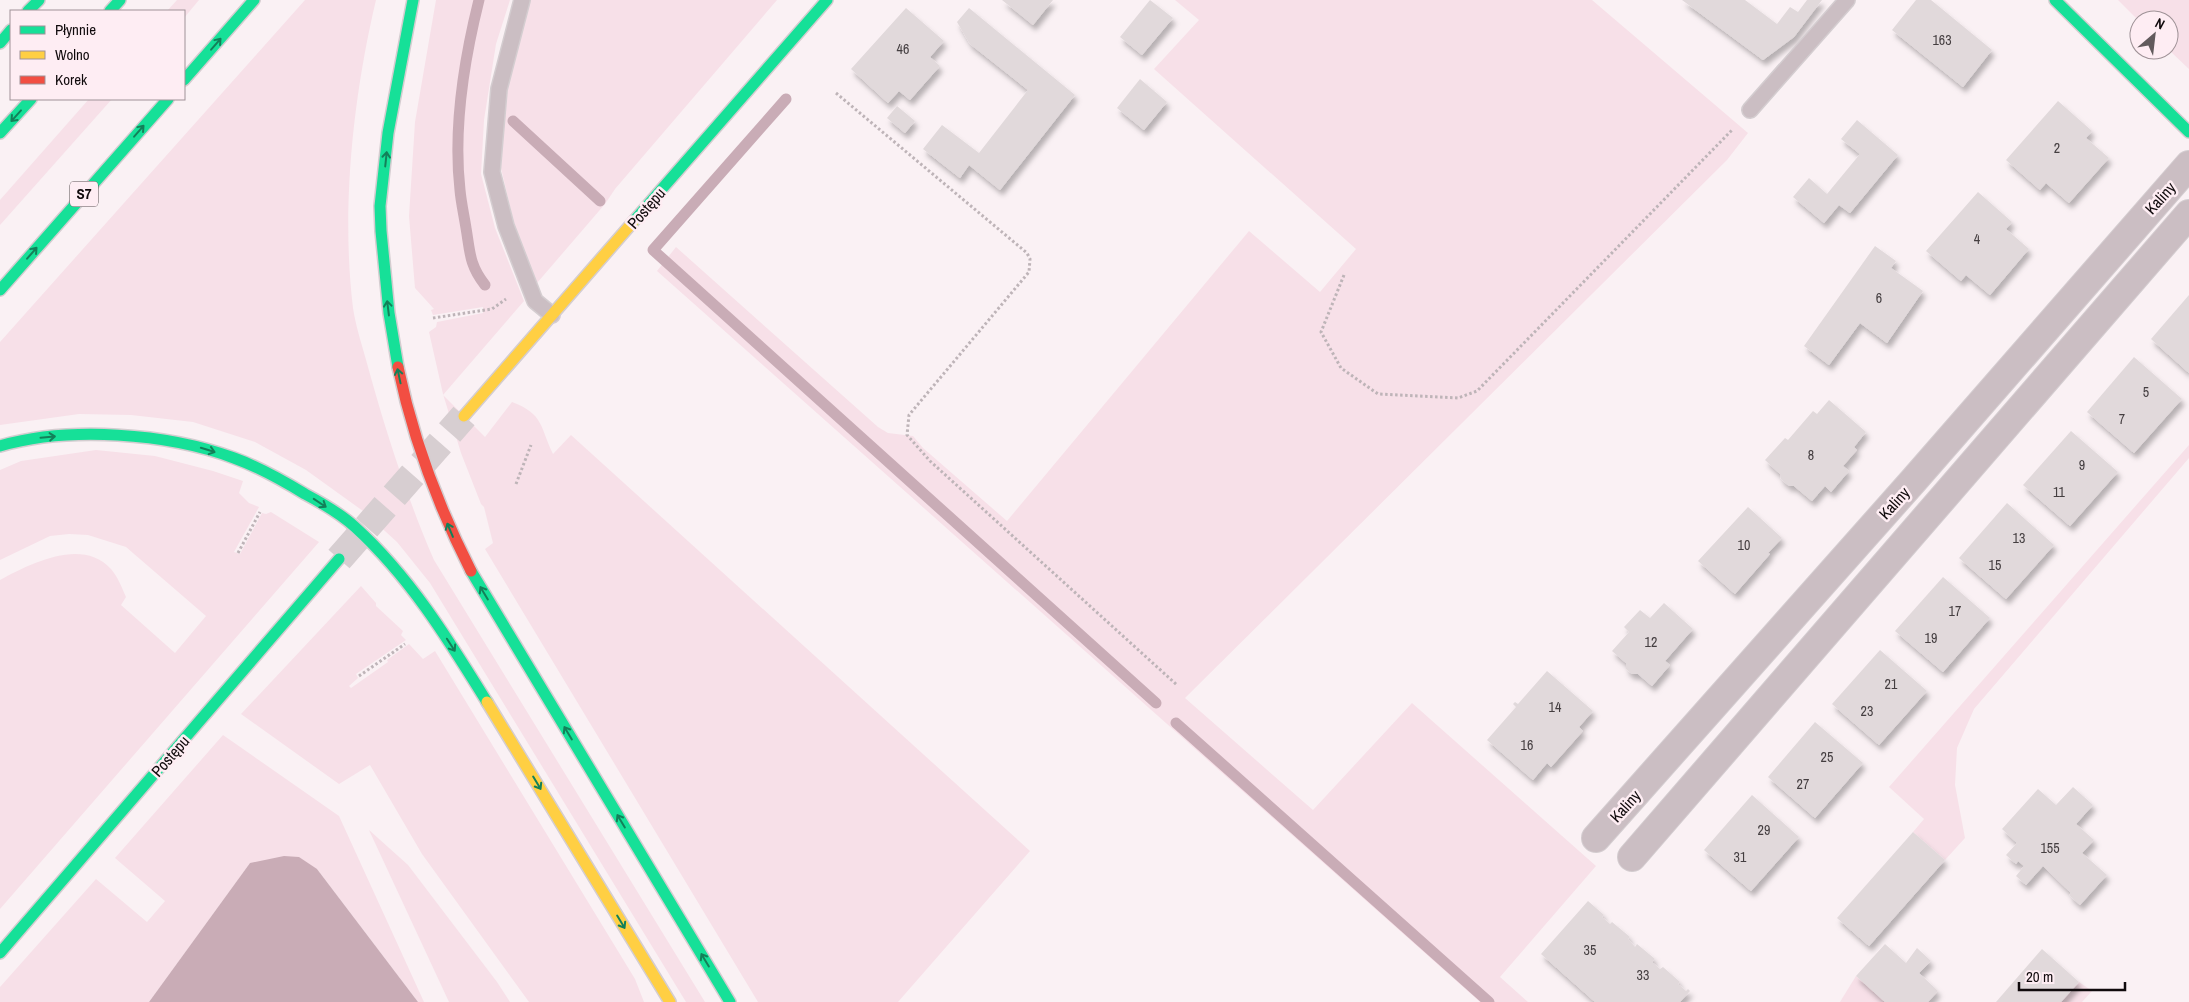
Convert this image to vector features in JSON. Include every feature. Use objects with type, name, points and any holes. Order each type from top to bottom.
[{"type":"main road","points":[[29,10],[39,0]]},
{"type":"main road","points":[[111,10],[120,0]]},
{"type":"main road","points":[[185,79],[254,0]]},
{"type":"main road","points":[[413,0],[406,24],[389,130],[380,207],[388,307],[395,356],[407,414],[455,543],[730,1002]]},
{"type":"main road","name":"Postępu","points":[[464,416],[827,0]]},
{"type":"main road","points":[[2055,0],[2189,132]]},
{"type":"main road","points":[[0,43],[10,31]]},
{"type":"main road","points":[[0,133],[30,100]]},
{"type":"main road","name":"S7","points":[[0,290],[167,100]]},
{"type":"main road","points":[[0,446],[24,439],[66,435],[125,435],[194,446],[234,458],[278,478],[316,500],[354,526],[401,574],[424,604],[480,691],[670,1002]]},
{"type":"main road","name":"Postępu","points":[[0,953],[340,559]]},
{"type":"street","name":"Kaliny","points":[[1596,838],[2189,166]]},
{"type":"street","name":"Kaliny","points":[[1632,857],[2189,214]]},
{"type":"lane","points":[[522,0],[499,89],[492,172],[506,226],[535,301],[552,315]]},
{"type":"lane","points":[[1750,110],[1847,0]]},
{"type":"path","points":[[836,93],[1027,253],[1030,259],[1028,272],[909,415],[907,435],[930,461],[1177,685]]},
{"type":"path","points":[[1344,275],[1321,332],[1342,368],[1378,394],[1458,398],[1477,391],[1750,110]]},
{"type":"path","points":[[433,318],[492,309]]},
{"type":"path","points":[[516,484],[531,445]]},
{"type":"path","points":[[238,553],[260,512]]},
{"type":"path","points":[[359,676],[406,644]]},
{"type":"shaded area","points":[[177,0],[199,0],[185,17],[185,10],[168,10]]},
{"type":"shaded area","points":[[305,0],[376,0],[361,75],[351,153],[348,232],[353,308],[390,440],[424,537],[434,560],[705,1002],[686,1002],[430,583],[397,542],[363,511],[306,470],[255,442],[193,422],[131,415],[79,414],[0,425],[0,342]]},
{"type":"shaded area","points":[[436,0],[510,0],[496,44],[484,120],[481,174],[495,228],[524,301],[443,395],[429,332],[436,327],[437,322],[483,313],[483,307],[433,315],[431,310],[434,309],[415,288],[409,216],[415,122]]},
{"type":"shaded area","points":[[528,0],[777,0],[537,283],[514,224],[501,168],[506,89]]},
{"type":"shaded area","points":[[1175,0],[1592,0],[1748,133],[1727,160],[1185,698],[1313,810],[1412,703],[1596,866],[1500,977],[1528,1002],[1480,1002],[657,271],[676,247],[878,427],[888,433],[913,436],[923,448],[1007,521],[1249,231],[1320,292],[1356,249],[1154,69],[1199,20]]},
{"type":"shaded area","points":[[2118,0],[2189,0],[2189,69],[2179,60],[2179,10],[2129,11]]},
{"type":"shaded area","points":[[88,100],[111,100],[0,225],[0,200]]},
{"type":"shaded area","points":[[443,395],[485,437],[512,402],[530,411],[540,422],[553,454],[571,435],[1030,851],[898,1002],[758,1002],[485,549],[493,543],[484,507],[481,504],[461,453]]},
{"type":"shaded area","points":[[2189,445],[2189,458],[1974,709],[1957,748],[1955,785],[1965,838],[1945,860],[1913,832],[1924,819],[1889,787]]},
{"type":"shaded area","points":[[96,450],[155,456],[243,481],[239,493],[249,503],[259,507],[234,552],[240,554],[262,513],[271,512],[319,542],[0,909],[0,580],[26,567],[56,556],[86,555],[99,560],[111,569],[120,583],[126,597],[121,605],[175,653],[206,616],[126,547],[88,535],[50,536],[0,560],[0,470],[21,461]]},
{"type":"shaded area","points":[[361,586],[376,603],[376,606],[403,631],[401,635],[406,640],[356,674],[358,678],[349,686],[351,688],[388,662],[387,660],[409,644],[423,659],[435,651],[635,979],[644,1002],[529,1002],[422,854],[370,765],[339,784],[241,714]]},
{"type":"shaded area","points":[[223,735],[339,816],[424,1002],[418,1002],[317,869],[250,863],[149,1002],[0,1002],[0,987],[96,879],[147,922],[165,901],[115,858]]},
{"type":"shaded area","points":[[369,830],[408,865],[497,982],[510,1002],[449,1002]]},
{"type":"shaded area","points":[[284,856],[299,857],[317,869],[418,1002],[149,1002],[250,863]]},
{"type":"shaded area","points":[[1856,976],[1885,1002],[1840,1002]]},
{"type":"shaded area","points":[[2079,982],[2092,991],[2082,1002],[2061,1002]]},
{"type":"building","points":[[1002,0],[1053,0],[1033,25]]},
{"type":"building","points":[[1150,0],[1173,18],[1142,55],[1120,37]]},
{"type":"building","points":[[1682,0],[1745,0],[1777,24],[1790,7],[1798,12],[1807,0],[1822,0],[1794,37],[1763,60]]},
{"type":"building","points":[[1916,0],[1931,0],[1992,50],[1963,87],[1892,30]]},
{"type":"building","points":[[906,8],[944,41],[930,57],[940,66],[910,100],[899,91],[888,103],[851,69]]},
{"type":"building","points":[[969,8],[1075,95],[1000,190],[969,165],[960,178],[923,149],[942,125],[979,153],[1028,90],[970,44],[957,22]]},
{"type":"building","points":[[1140,79],[1167,102],[1144,130],[1117,108]]},
{"type":"building","points":[[2058,101],[2092,131],[2086,138],[2109,158],[2069,203],[2046,183],[2040,190],[2006,160]]},
{"type":"building","points":[[897,106],[915,121],[905,133],[887,118]]},
{"type":"building","points":[[1857,120],[1898,155],[1850,213],[1839,205],[1824,223],[1793,197],[1809,178],[1827,194],[1860,154],[1841,139]]},
{"type":"building","points":[[1978,192],[2012,222],[2006,229],[2029,249],[1990,295],[1966,275],[1961,281],[1926,251]]},
{"type":"building","points":[[1875,246],[1896,261],[1891,268],[1923,291],[1887,343],[1860,323],[1829,365],[1804,346]]},
{"type":"building","points":[[2189,295],[2189,373],[2151,339]]},
{"type":"building","points":[[2134,357],[2182,399],[2134,453],[2087,412]]},
{"type":"building","points":[[1829,400],[1866,432],[1854,447],[1857,450],[1843,466],[1849,471],[1831,492],[1825,486],[1812,501],[1794,486],[1789,486],[1781,479],[1780,474],[1765,460],[1785,438],[1788,440],[1813,411],[1817,414]]},
{"type":"building","points":[[2071,431],[2118,472],[2070,526],[2023,485]]},
{"type":"building","points":[[2007,503],[2054,545],[2006,599],[1959,558]]},
{"type":"building","points":[[1748,507],[1782,538],[1735,594],[1698,561]]},
{"type":"building","points":[[1943,577],[1990,618],[1943,672],[1895,631]]},
{"type":"building","points":[[1664,603],[1693,629],[1665,661],[1670,665],[1652,686],[1638,674],[1632,674],[1626,669],[1626,663],[1612,651],[1629,632],[1624,627],[1640,610],[1650,618]]},
{"type":"building","points":[[1880,650],[1927,691],[1879,745],[1832,704]]},
{"type":"building","points":[[1547,671],[1593,711],[1579,727],[1583,731],[1551,767],[1547,763],[1533,780],[1487,740],[1516,707],[1513,704],[1515,702],[1518,704]]},
{"type":"building","points":[[1815,722],[1863,763],[1815,818],[1768,777]]},
{"type":"building","points":[[2073,787],[2093,805],[2076,824],[2094,840],[2082,853],[2107,875],[2080,905],[2069,895],[2071,893],[2043,866],[2026,885],[2016,876],[2024,866],[2018,861],[2016,864],[2006,855],[2017,843],[2002,829],[2038,789],[2056,805]]},
{"type":"building","points":[[1752,795],[1799,837],[1751,891],[1704,850]]},
{"type":"building","points":[[1913,832],[1945,860],[1869,946],[1837,918]]},
{"type":"building","points":[[1588,901],[1604,915],[1602,917],[1610,924],[1612,922],[1630,937],[1628,939],[1635,947],[1637,944],[1655,959],[1652,962],[1660,969],[1663,967],[1680,982],[1678,984],[1686,991],[1688,989],[1690,991],[1680,1002],[1595,1002],[1541,954]]},
{"type":"building","points":[[1885,944],[1906,963],[1917,948],[1931,961],[1919,973],[1938,991],[1928,1002],[1885,1002],[1856,976]]},
{"type":"building","points":[[2042,949],[2079,982],[2061,1002],[1996,1002]]},
{"type":"waterway","points":[[479,0],[461,94],[458,166],[461,199],[471,258],[476,271],[485,285]]},
{"type":"waterway","points":[[786,99],[653,250],[1156,703]]},
{"type":"waterway","points":[[513,121],[600,201]]},
{"type":"waterway","points":[[1176,723],[1489,1002]]},
{"type":"tunnel","points":[[339,559],[464,416]]},
{"type":"traffic: fast","points":[[29,10],[39,0]]},
{"type":"traffic: fast","points":[[111,10],[120,0]]},
{"type":"traffic: fast","points":[[185,79],[254,0]]},
{"type":"traffic: fast","points":[[398,367],[389,313],[380,206],[388,133],[413,0]]},
{"type":"traffic: fast","points":[[633,222],[827,0]]},
{"type":"traffic: fast","points":[[2055,0],[2189,132]]},
{"type":"traffic: fast","points":[[0,43],[10,31]]},
{"type":"traffic: fast","points":[[0,133],[30,100]]},
{"type":"traffic: fast","points":[[0,290],[167,100]]},
{"type":"traffic: fast","points":[[0,446],[27,440],[87,434],[149,438],[208,449],[270,474],[338,513],[375,546],[427,610],[487,702]]},
{"type":"traffic: fast","points":[[0,953],[339,559]]},
{"type":"traffic: fast","points":[[471,571],[730,1002]]},
{"type":"traffic: slow","points":[[464,416],[633,222]]},
{"type":"traffic: slow","points":[[487,702],[670,1002]]},
{"type":"traffic: jam","points":[[398,367],[411,420],[428,472],[437,497],[471,571]]}]
